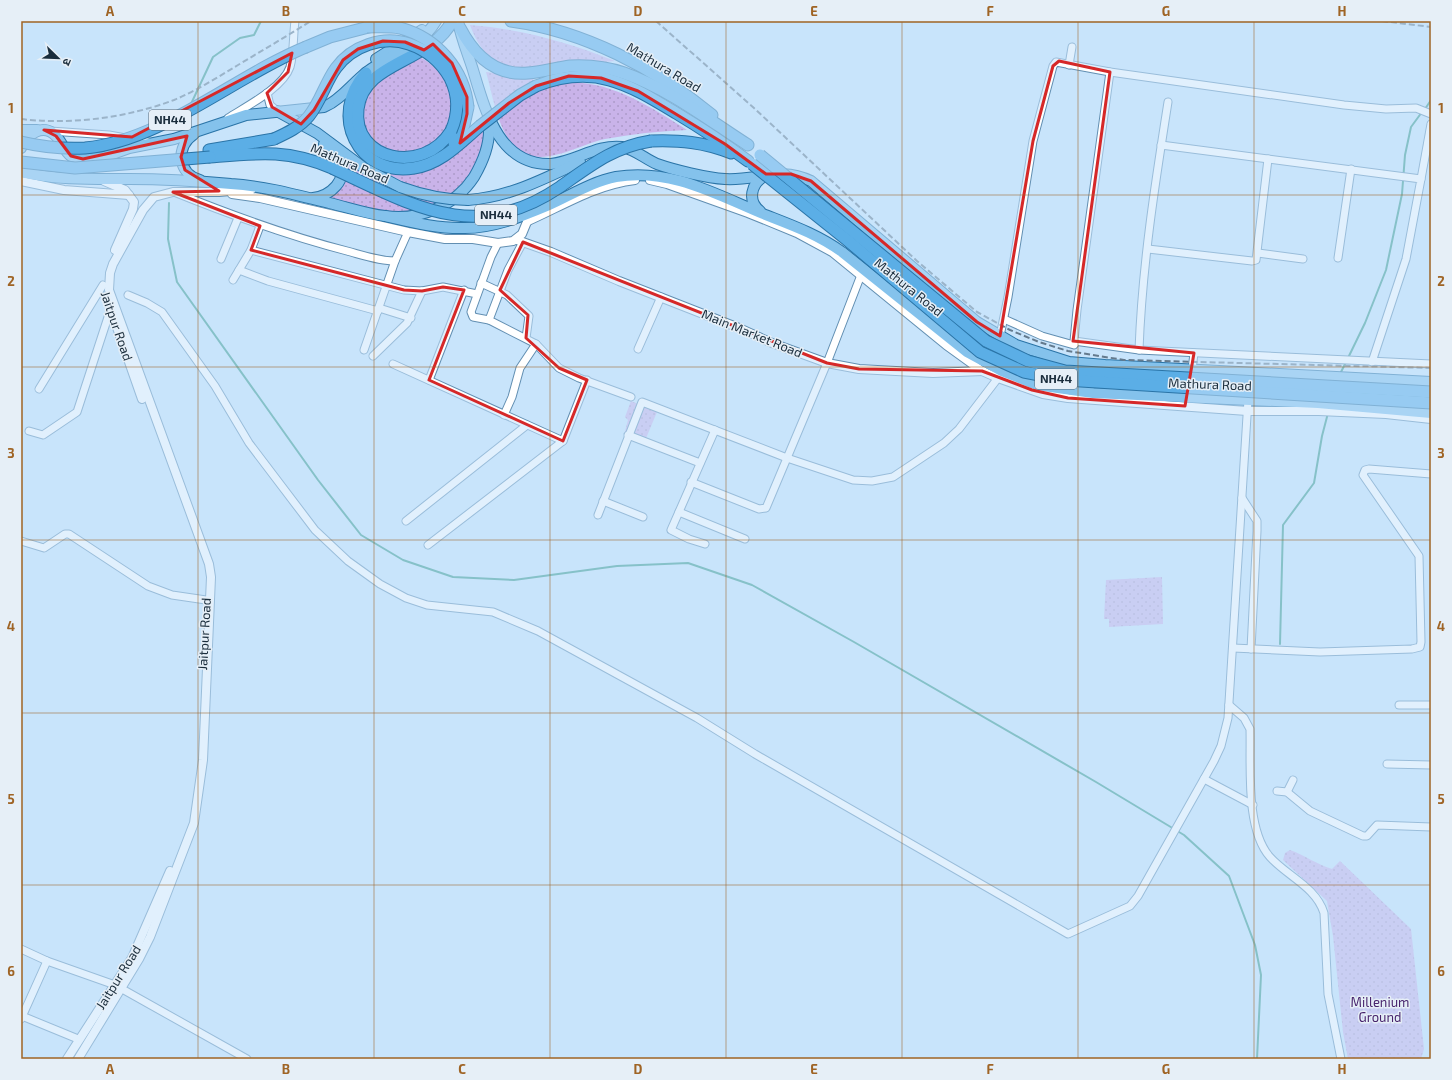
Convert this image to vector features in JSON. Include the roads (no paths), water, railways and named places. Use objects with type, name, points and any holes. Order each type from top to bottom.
[{"type":"highway","name":"NH44","points":[[21,142],[37,146],[86,148],[132,137],[150,130],[215,96],[282,57],[330,37],[392,21]]},
{"type":"highway","name":"Mathura Road","points":[[511,21],[550,30],[588,42],[634,63],[675,87],[698,104],[986,341],[1028,360],[1065,371],[1431,392]]},
{"type":"highway","points":[[154,162],[209,150],[266,142],[284,135],[308,117],[336,68],[343,60],[358,49],[383,41],[405,42],[420,48],[440,64],[450,78],[456,95],[457,113],[452,131],[441,144],[422,156],[406,159],[390,156],[371,144],[363,135],[358,124],[358,108],[366,86],[377,75],[430,46],[457,23],[472,50],[495,68],[518,74],[572,66],[597,67],[619,72],[670,96],[748,145]]},
{"type":"highway","points":[[366,27],[400,28],[417,35],[438,48],[457,71],[467,97],[467,114],[461,134],[440,158]]},
{"type":"highway","points":[[366,73],[354,87],[347,112],[350,129],[357,145],[369,156],[388,166],[407,169],[424,166],[452,151],[508,103],[527,90],[548,81],[579,76],[601,78],[638,90],[725,144],[748,161]]},
{"type":"highway","name":"Mathura Road","points":[[21,161],[75,168],[256,153],[290,154],[314,161],[420,208],[456,216],[474,216],[500,214],[523,207],[559,188],[601,158],[642,143],[673,141],[700,143],[724,150],[748,161],[847,240],[980,352],[1024,372],[1065,380],[1431,403]]},
{"type":"main road","points":[[366,73],[378,57],[415,36],[429,21]]},
{"type":"main road","points":[[21,130],[42,130],[56,136],[69,154],[83,159],[104,157],[129,148],[154,143],[197,131],[246,115],[324,107],[334,101],[366,73],[421,40],[436,21]]},
{"type":"main road","points":[[457,23],[486,110],[494,129],[504,143],[515,153],[529,160],[552,164],[597,151]]},
{"type":"main road","points":[[21,172],[39,176],[97,180],[204,182],[264,189],[310,198],[385,216],[410,216],[436,210],[451,200],[468,185],[478,170],[488,145],[488,122],[486,110]]},
{"type":"main road","points":[[277,111],[327,139],[371,172],[400,187],[424,195],[446,199],[468,200],[494,197],[527,187],[597,151]]},
{"type":"main road","points":[[304,125],[335,155],[341,170],[339,181],[333,190],[324,196],[310,198]]},
{"type":"main road","points":[[21,148],[30,134],[42,130]]},
{"type":"main road","points":[[197,131],[186,142],[181,157],[183,166],[188,174],[204,182]]},
{"type":"main road","name":"Mathura Road","points":[[597,151],[614,147],[627,148],[657,164],[721,179],[739,180],[784,173],[805,179],[842,208],[977,322],[1016,345],[1070,362],[1284,376],[1431,382]]},
{"type":"main road","points":[[21,161],[24,167],[39,176]]},
{"type":"main road","points":[[763,214],[753,204],[752,192],[758,180],[770,174]]},
{"type":"main road","name":"Mathura Road","points":[[385,216],[432,226],[466,228],[530,217],[604,180],[644,175],[670,178],[689,183],[820,237],[842,252],[967,352],[998,374],[1037,385],[1093,393],[1186,401],[1248,400],[1431,413]]},
{"type":"main road","points":[[820,237],[842,208]]},
{"type":"main road","points":[[1186,401],[1192,370]]},
{"type":"main road","points":[[1281,402],[1284,376]]},
{"type":"street","points":[[221,122],[267,93],[288,72],[291,61],[295,21]]},
{"type":"street","points":[[1069,64],[1072,47]]},
{"type":"street","points":[[1000,336],[1033,141],[1053,66],[1058,61],[1110,72],[1372,108],[1426,112]]},
{"type":"street","points":[[1076,342],[1074,339],[1076,317],[1110,72]]},
{"type":"street","points":[[267,93],[270,105],[277,111]]},
{"type":"street","points":[[1139,350],[1148,249],[1168,102]]},
{"type":"street","points":[[1372,362],[1406,259],[1417,178],[1431,124]]},
{"type":"street","points":[[42,130],[109,135],[154,143]]},
{"type":"street","points":[[1161,145],[1417,178]]},
{"type":"street","points":[[1148,249],[1252,261],[1256,260],[1268,159]]},
{"type":"street","points":[[1338,258],[1351,169]]},
{"type":"street","points":[[97,180],[119,187],[131,198]]},
{"type":"street","points":[[489,320],[530,217],[609,184],[636,180],[650,180],[718,201],[797,233],[832,252],[946,345],[982,371]]},
{"type":"street","points":[[21,181],[64,190],[131,198]]},
{"type":"street","points":[[218,192],[264,189]]},
{"type":"street","points":[[173,192],[260,226],[326,246],[395,262]]},
{"type":"street","name":"Jaitpur Road","points":[[67,1059],[78,1039],[118,986],[150,937],[196,816],[203,760],[211,577],[209,564],[109,290],[110,273],[113,264],[143,210],[154,197],[173,192],[218,192]]},
{"type":"street","points":[[218,192],[260,198],[434,238],[498,243],[520,241]]},
{"type":"street","name":"Jaitpur Road","points":[[78,1059],[138,948],[189,824],[198,767],[207,577],[204,561],[110,310],[103,285],[105,272],[133,209],[131,198]]},
{"type":"street","points":[[221,259],[238,218]]},
{"type":"street","points":[[233,280],[251,250],[260,226]]},
{"type":"street","points":[[364,350],[386,286],[408,232]]},
{"type":"street","name":"Main Market Road","points":[[520,241],[551,252],[739,328],[772,343],[828,363],[859,369],[933,373],[982,371],[998,374]]},
{"type":"street","points":[[498,243],[470,314],[489,320],[536,344],[559,368],[579,378],[631,397]]},
{"type":"street","points":[[251,250],[386,286],[422,291],[443,287],[464,290],[477,294]]},
{"type":"street","points":[[1258,253],[1303,259]]},
{"type":"street","points":[[239,270],[268,280],[410,318]]},
{"type":"street","points":[[692,482],[763,510],[768,505],[786,458],[828,363],[861,275]]},
{"type":"street","points":[[481,283],[500,291],[519,304],[528,315],[526,338]]},
{"type":"street","points":[[39,389],[103,285]]},
{"type":"street","points":[[429,380],[464,290]]},
{"type":"street","points":[[373,356],[404,327],[410,318],[422,291]]},
{"type":"street","points":[[128,295],[147,302],[162,312],[215,386],[249,443],[315,530],[348,561],[387,588],[406,598],[427,605],[493,612],[538,631],[697,718],[755,754],[1068,934],[1130,906],[1181,820],[1221,746],[1228,718],[1248,400]]},
{"type":"street","points":[[638,349],[661,297]]},
{"type":"street","points":[[29,431],[43,435],[77,412],[110,310]]},
{"type":"street","points":[[1004,319],[1042,336],[1074,345],[1076,342],[1139,350],[1431,364]]},
{"type":"street","points":[[504,415],[512,397],[520,368],[536,344]]},
{"type":"street","points":[[1192,370],[1194,353]]},
{"type":"street","points":[[393,364],[563,441]]},
{"type":"street","points":[[598,515],[628,434],[642,402],[786,458],[862,482],[882,480],[893,476],[951,437],[998,374]]},
{"type":"street","points":[[428,545],[563,441],[587,380]]},
{"type":"street","points":[[1186,401],[1247,411],[1319,411],[1332,407],[1431,419]]},
{"type":"street","points":[[406,521],[527,425]]},
{"type":"street","points":[[705,544],[672,531],[671,529],[715,430]]},
{"type":"street","points":[[628,434],[700,463]]},
{"type":"street","points":[[1233,648],[1320,652],[1412,649],[1420,647],[1419,556],[1363,475],[1364,471],[1369,469],[1431,474]]},
{"type":"street","points":[[1242,498],[1252,513],[1257,526],[1251,648]]},
{"type":"street","points":[[603,501],[643,517]]},
{"type":"street","points":[[679,512],[745,539]]},
{"type":"street","points":[[21,541],[44,548],[65,534],[68,534],[148,586],[172,595],[206,600]]},
{"type":"street","points":[[1229,705],[1244,718],[1250,729],[1253,806],[1259,838],[1270,857],[1313,894],[1321,903],[1324,913],[1328,994],[1341,1059]]},
{"type":"street","points":[[1399,705],[1431,705]]},
{"type":"street","points":[[1387,764],[1431,765]]},
{"type":"street","points":[[1204,779],[1253,806]]},
{"type":"street","points":[[1287,792],[1293,780]]},
{"type":"street","points":[[1277,791],[1287,792],[1310,810],[1363,836],[1367,836],[1377,825],[1431,827]]},
{"type":"street","points":[[21,949],[47,961],[118,986],[247,1059]]},
{"type":"street","points":[[47,961],[22,1018],[78,1039]]},
{"type":"waterway","points":[[190,106],[213,57],[240,38],[254,35],[261,21]]},
{"type":"waterway","points":[[1425,109],[1431,100]]},
{"type":"waterway","points":[[1348,358],[1365,323],[1386,270],[1402,194],[1405,155],[1411,127],[1422,112]]},
{"type":"waterway","points":[[184,127],[186,117]]},
{"type":"waterway","points":[[169,203],[168,239],[177,282],[318,480],[361,535],[403,560],[453,577],[514,580],[617,566],[688,563],[752,585],[854,642],[1096,782],[1184,835],[1229,876],[1255,945],[1261,975],[1257,1059]]},
{"type":"waterway","points":[[1340,374],[1346,362]]},
{"type":"waterway","points":[[1280,644],[1283,525],[1314,483],[1322,436],[1328,413]]},
{"type":"railway","points":[[21,119],[59,121],[118,116],[174,100],[199,88],[311,21]]},
{"type":"railway","points":[[656,21],[754,108],[917,261],[977,312],[1010,330],[1039,342],[1068,351],[1124,360],[1431,368]]},
{"type":"railway","points":[[1382,21],[1431,27]]},
{"type":"park label","name":"Millenium Ground","points":[[1380,1010]]}]
